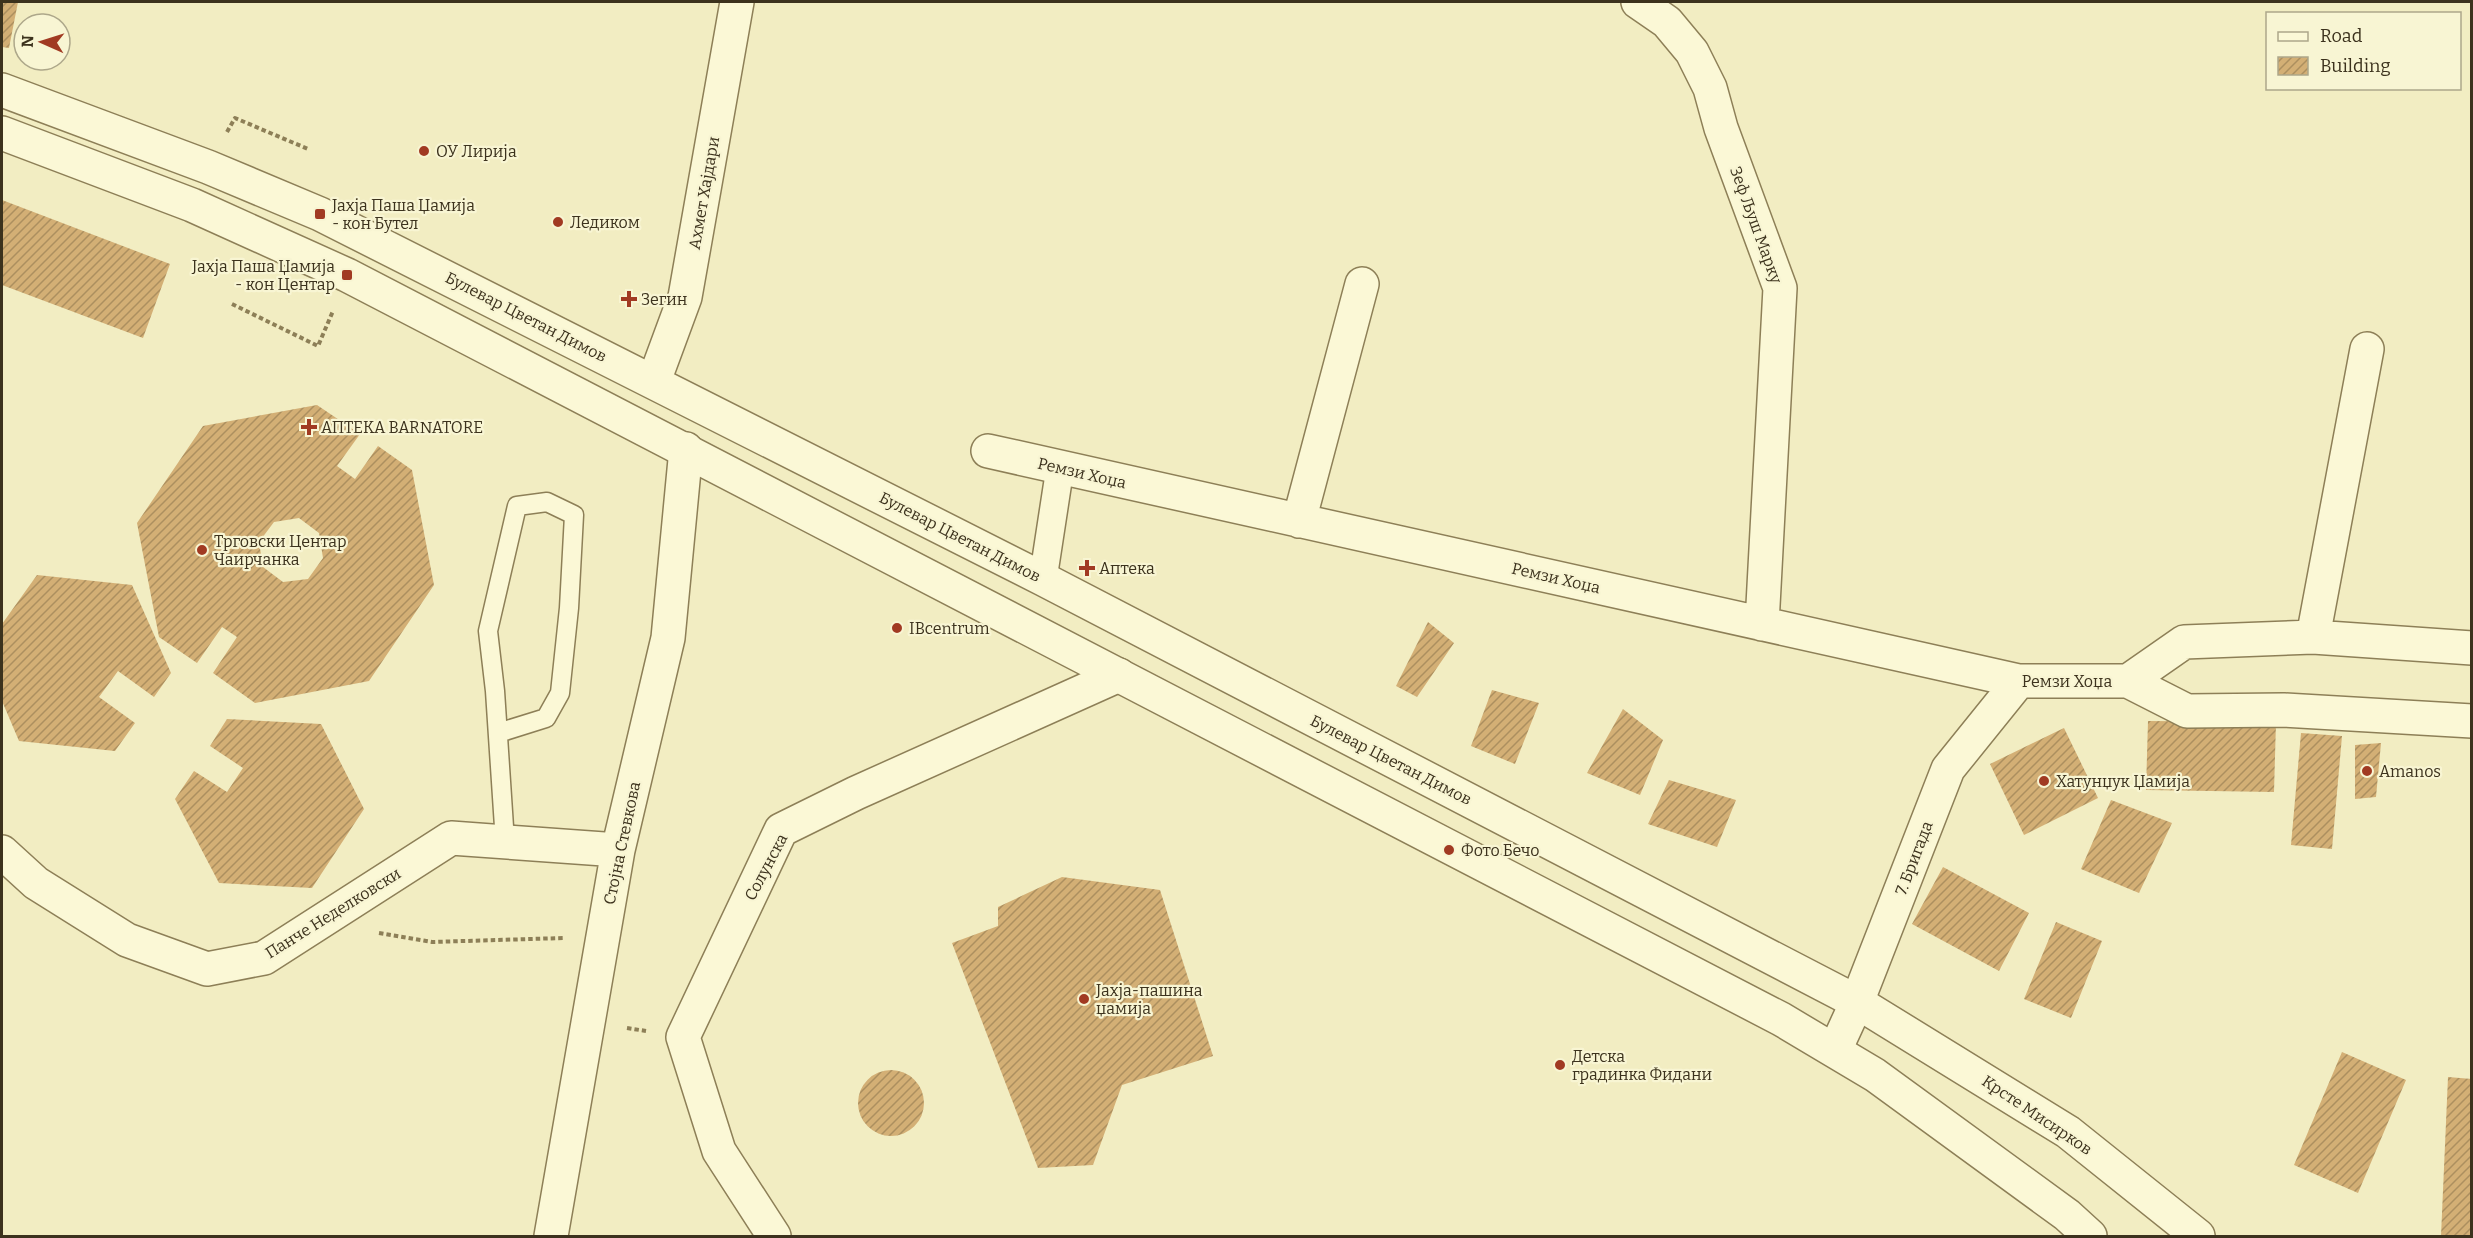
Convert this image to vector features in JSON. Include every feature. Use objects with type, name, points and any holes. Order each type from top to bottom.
[{"type":"street","name":"Ахмет Хајдари","points":[[654,381],[685,297],[737,2]]},
{"type":"street","name":"Зеф Љуш Марку","points":[[1638,2],[1668,22],[1692,52],[1710,88],[1721,128],[1780,288],[1762,624]]},
{"type":"street","name":"Булевар Цветан Димов","points":[[2,90],[208,167],[320,214],[1043,579],[1857,1002],[1898,1026]]},
{"type":"street","points":[[2,133],[192,205],[337,270],[1781,1019],[1875,1075],[2067,1215],[2090,1236]]},
{"type":"street","points":[[1299,521],[1362,284]]},
{"type":"street","points":[[2313,637],[2367,349]]},
{"type":"street","name":"Стојна Стевкова","points":[[551,1236],[618,850],[668,638],[686,449]]},
{"type":"street","name":"Ремзи Хоџа","points":[[988,451],[2019,681],[2128,681],[2187,711],[2284,710],[2472,721]]},
{"type":"street","points":[[1043,579],[1060,468]]},
{"type":"street","name":"Ремзи Хоџа","points":[[2128,681],[2184,642],[2313,637],[2472,648]]},
{"type":"street","name":"Солунска","points":[[683,1037],[781,830],[856,793],[1119,675]]},
{"type":"street","name":"7. Бригада","points":[[1835,1050],[1857,1002],[1948,769],[2019,681]]},
{"type":"street","name":"Панче Неделковски","points":[[2,852],[36,883],[127,940],[207,969],[264,958],[451,838],[618,850]]},
{"type":"street","name":"Крсте Мисирков","points":[[1898,1026],[2067,1132],[2198,1236]]},
{"type":"street","points":[[683,1037],[718,1151],[774,1236]]},
{"type":"lane","points":[[498,733],[546,718],[560,693],[569,608],[574,515],[547,502],[517,506],[488,631],[505,842]]},
{"type":"path","points":[[235,118],[308,149]]},
{"type":"path","points":[[232,304],[318,346]]},
{"type":"path","points":[[320,922],[432,942],[603,937]]},
{"type":"path","points":[[589,1022],[683,1037]]},
{"type":"building","points":[[2,2],[18,2],[16,12],[12,12],[9,48],[2,47]]},
{"type":"building","points":[[2,200],[170,264],[143,338],[2,285]]},
{"type":"building","name":"Трговски Центар Чаирчанка","points":[[317,405],[360,434],[337,466],[355,479],[378,446],[412,470],[434,585],[369,681],[255,703],[213,673],[237,637],[222,627],[197,663],[159,637],[137,523],[203,426]],"holes":[[[299,518],[319,533],[323,558],[308,579],[283,582],[263,567],[259,542],[274,522]]]},
{"type":"building","points":[[37,575],[132,585],[171,673],[154,697],[118,671],[99,697],[135,723],[115,751],[19,741],[2,701],[2,624]]},
{"type":"building","points":[[1428,622],[1454,643],[1417,697],[1396,686]]},
{"type":"building","points":[[1492,690],[1539,703],[1515,764],[1471,746]]},
{"type":"building","points":[[1623,709],[1663,740],[1640,795],[1587,773]]},
{"type":"building","points":[[227,719],[321,724],[364,809],[312,888],[219,883],[175,799],[194,771],[227,792],[243,768],[210,746]]},
{"type":"building","points":[[2148,721],[2276,722],[2274,792],[2146,790]]},
{"type":"building","name":"Хатунџук Џамија","points":[[2064,728],[2098,798],[2024,835],[1990,764]]},
{"type":"building","points":[[2301,733],[2342,736],[2332,849],[2291,845]]},
{"type":"building","name":"Amanos","points":[[2381,743],[2376,797],[2355,799],[2355,745]]},
{"type":"building","points":[[1669,780],[1736,800],[1717,847],[1648,824]]},
{"type":"building","points":[[2111,800],[2172,823],[2139,893],[2081,869]]},
{"type":"building","points":[[1943,867],[2029,913],[1999,971],[1912,924]]},
{"type":"building","name":"Јахја-пашина џамија","points":[[1062,877],[1160,890],[1213,1056],[1122,1085],[1093,1165],[1038,1168],[952,943],[998,926],[998,907]]},
{"type":"building","points":[[2056,922],[2102,941],[2071,1018],[2024,999]]},
{"type":"building","points":[[2342,1052],[2406,1080],[2358,1193],[2294,1165]]},
{"type":"building","points":[[884,1070],[898,1070],[910,1075],[919,1084],[924,1103],[922,1116],[915,1127],[898,1136],[884,1136],[872,1131],[863,1122],[858,1110],[858,1096],[863,1084],[872,1075]]},
{"type":"building","points":[[2448,1077],[2472,1079],[2472,1236],[2441,1236]]},
{"type":"place","name":"ОУ Лирија","points":[[424,151]]},
{"type":"place","name":"Јахја Паша Џамија - кон Бутел","points":[[320,214]]},
{"type":"place","name":"Ледиком","points":[[558,222]]},
{"type":"place","name":"Јахја Паша Џамија - кон Центар","points":[[347,275]]},
{"type":"place","name":"Зегин","points":[[629,299]]},
{"type":"place","name":"АПТЕКА BARNATORE","points":[[309,427]]},
{"type":"place","name":"Трговски Центар Чаирчанка","points":[[202,550]]},
{"type":"place","name":"Аптека","points":[[1087,568]]},
{"type":"place","name":"IBcentrum","points":[[897,628]]},
{"type":"place","name":"Amanos","points":[[2367,771]]},
{"type":"place","name":"Хатунџук Џамија","points":[[2044,781]]},
{"type":"place","name":"Фото Бечо","points":[[1449,850]]},
{"type":"place","name":"Јахја-пашина џамија","points":[[1084,999]]},
{"type":"place","name":"Детска градинка Фидани","points":[[1560,1065]]}]
